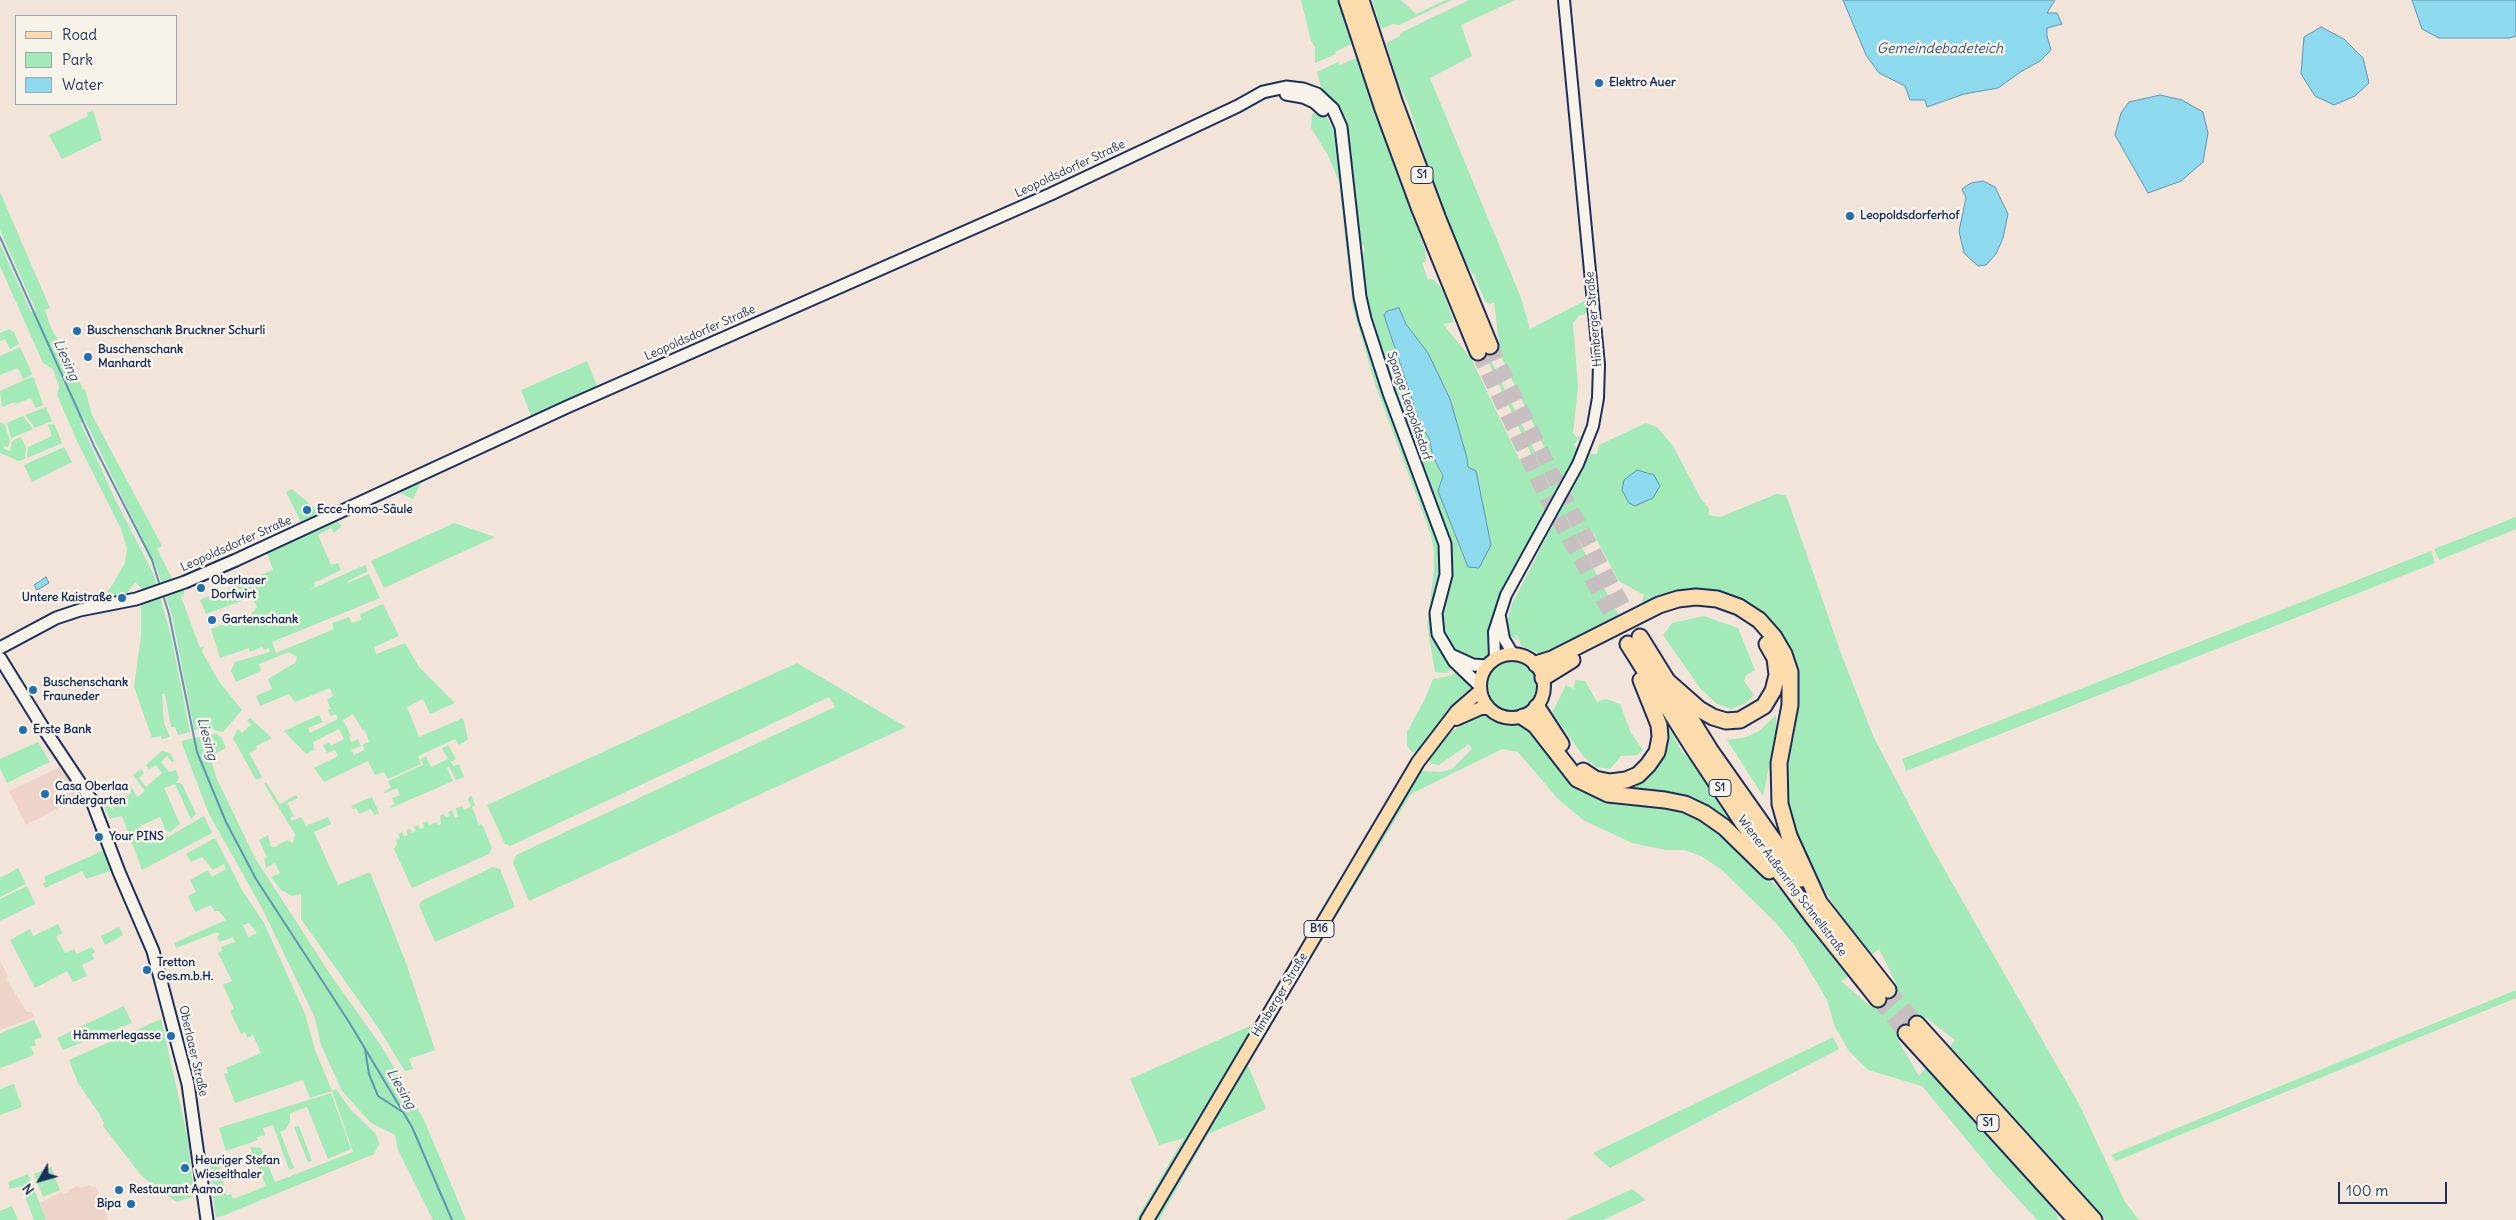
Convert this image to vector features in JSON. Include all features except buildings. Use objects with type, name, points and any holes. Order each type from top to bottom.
[{"type":"highway","name":"S1","points":[[1347,0],[1383,109],[1419,207],[1484,349],[1394,101],[1361,0]]},
{"type":"highway","points":[[1536,664],[1552,659],[1659,605],[1678,599],[1696,597],[1717,599],[1739,607],[1759,620],[1774,637],[1784,654],[1790,672],[1790,705],[1779,762],[1780,804],[1789,836],[1816,910]]},
{"type":"highway","points":[[1544,678],[1556,668],[1663,613],[1680,607],[1715,608],[1735,615],[1753,627],[1766,642],[1775,658],[1777,674],[1774,691],[1764,706],[1740,720],[1726,721],[1713,718],[1699,709],[1666,680]]},
{"type":"highway","name":"Wiener Außenring Schnellstraße","points":[[1634,645],[1666,680],[1816,910]]},
{"type":"highway","name":"Wiener Außenring Schnellstraße","points":[[1634,645],[1692,746],[1743,823],[1883,994]]},
{"type":"highway","points":[[1537,707],[1572,760],[1584,772],[1595,779],[1610,782],[1626,780],[1638,775],[1648,766],[1657,752],[1660,737],[1656,713],[1638,675],[1634,645]]},
{"type":"highway","points":[[1523,716],[1534,726],[1577,779],[1608,794],[1685,804],[1704,813],[1816,910]]},
{"type":"highway","name":"S1","points":[[2076,1220],[1912,1028],[2094,1220]]},
{"type":"main road","name":"Leopoldsdorfer Straße","points":[[0,648],[56,618],[80,610],[124,602],[173,587],[236,560],[567,406],[1051,194],[1238,106],[1291,90]]},
{"type":"main road","name":"Spange Leopoldsdorf","points":[[1291,90],[1320,106],[1333,123],[1346,160],[1360,297],[1365,319],[1445,544],[1446,575],[1436,613],[1436,623],[1443,645],[1459,667],[1472,676],[1480,689]]},
{"type":"main road","points":[[1450,654],[1473,665],[1491,662],[1513,654],[1523,655],[1536,664],[1544,678],[1544,693],[1537,707],[1523,716],[1505,718],[1488,708],[1480,689],[1483,672],[1491,662]]},
{"type":"main road","name":"Oberlaaer Straße","points":[[0,658],[92,801],[119,872],[153,951],[188,1084],[207,1220]]},
{"type":"main road","name":"Himberger Straße","points":[[1147,1220],[1418,762],[1437,734],[1480,689]]},
{"type":"main road","name":"Himberger Straße","points":[[1450,722],[1475,710],[1488,708]]},
{"type":"street","name":"Himberger Straße","points":[[1491,662],[1494,632],[1506,594],[1578,464],[1593,426],[1598,398],[1599,365],[1564,0]]},
{"type":"street","name":"Himberger Straße","points":[[1500,616],[1504,639],[1513,654]]},
{"type":"shaded area","name":"Casa Oberlaa Kindergarten","points":[[60,767],[81,796],[26,825],[9,791]]},
{"type":"shaded area","points":[[0,961],[8,976],[7,980],[27,1012],[32,1012],[35,1017],[0,1030]]},
{"type":"shaded area","points":[[89,1185],[95,1186],[108,1220],[46,1220],[40,1203],[62,1192],[63,1194],[69,1192],[68,1190],[78,1186],[79,1188]]},
{"type":"green space","points":[[1301,0],[1338,0],[1351,44],[1335,52],[1336,54],[1315,63],[1315,47],[1311,41]]},
{"type":"green space","points":[[1372,0],[1401,0],[1416,14],[1446,0],[1452,0],[1399,25],[1393,24],[1381,29]]},
{"type":"green space","points":[[1469,0],[1515,0],[1461,25],[1472,56],[1430,78],[1521,298],[1530,329],[1586,300],[1587,313],[1579,316],[1573,323],[1578,386],[1573,433],[1577,437],[1582,436],[1574,444],[1579,452],[1569,474],[1501,594],[1493,613],[1488,654],[1481,661],[1472,661],[1452,648],[1442,625],[1441,610],[1451,567],[1451,548],[1370,320],[1364,292],[1361,255],[1364,252],[1364,246],[1358,240],[1349,149],[1321,87],[1317,72],[1338,62],[1340,65],[1356,58],[1425,250],[1426,261],[1422,263],[1428,280],[1433,279],[1442,289],[1454,322],[1443,324],[1469,356],[1499,342],[1494,302],[1490,304],[1485,301],[1474,275],[1465,263],[1431,176],[1408,103],[1398,83],[1386,43],[1400,36],[1400,33]],"holes":[[[1399,308],[1406,324],[1428,353],[1467,458],[1468,567],[1438,491],[1443,476],[1433,458],[1429,438],[1420,424],[1384,316],[1387,311]],[[1497,348],[1546,451],[1537,456],[1487,352]],[[1485,355],[1532,456],[1520,461],[1472,360]]]},
{"type":"green space","points":[[93,110],[102,140],[62,159],[49,135],[88,116],[87,113]]},
{"type":"green space","points":[[1316,111],[1325,115],[1337,136],[1355,286],[1434,527],[1439,551],[1440,575],[1431,627],[1445,658],[1454,666],[1447,673],[1435,672],[1427,625],[1434,570],[1434,552],[1431,535],[1375,384],[1353,308],[1339,182],[1328,155],[1311,128],[1312,115]]},
{"type":"green space","points":[[0,192],[50,308],[45,310],[51,328],[61,346],[65,345],[83,390],[85,389],[92,415],[162,546],[157,549],[180,591],[184,590],[184,595],[181,597],[200,648],[204,646],[202,652],[220,683],[242,710],[223,732],[206,728],[194,730],[172,615],[157,569],[83,416],[81,424],[113,495],[153,573],[171,636],[190,732],[178,735],[175,727],[171,727],[165,694],[162,694],[164,723],[170,737],[162,739],[161,736],[152,738],[134,687],[141,636],[141,604],[154,601],[135,582],[127,593],[128,595],[98,601],[111,587],[125,563],[127,549],[121,529],[77,441],[57,395],[59,387],[53,369],[43,363],[0,266],[0,244],[31,312],[36,311],[0,230]]},
{"type":"green space","points":[[9,329],[14,332],[19,344],[10,349],[5,339],[0,341],[0,333]]},
{"type":"green space","points":[[20,347],[32,373],[31,375],[23,379],[18,368],[0,375],[0,356]]},
{"type":"green space","points":[[587,361],[598,389],[605,396],[421,482],[413,499],[400,493],[393,495],[391,482],[532,418],[521,390]]},
{"type":"green space","points":[[31,377],[34,378],[43,405],[36,408],[31,398],[2,407],[0,391]]},
{"type":"green space","points":[[46,407],[52,421],[35,428],[25,415]]},
{"type":"green space","points":[[23,416],[33,429],[11,438],[7,423]]},
{"type":"green space","points":[[0,422],[5,425],[10,441],[8,447],[4,446],[4,449],[10,451],[12,441],[21,437],[26,447],[25,459],[19,461],[0,453]]},
{"type":"green space","points":[[1646,423],[1657,427],[1673,446],[1701,499],[1709,508],[1708,515],[1721,517],[1776,494],[1786,495],[1842,656],[1874,738],[1931,846],[2079,1104],[2125,1202],[2139,1220],[2106,1220],[1950,1046],[1955,1040],[1925,1017],[1898,1040],[1919,1076],[1925,1068],[2053,1208],[2059,1220],[2037,1220],[1995,1174],[1922,1086],[1868,1070],[1849,1051],[1835,1027],[1827,1000],[1795,946],[1776,923],[1722,870],[1701,856],[1684,850],[1666,850],[1632,843],[1583,820],[1558,799],[1518,752],[1502,749],[1411,794],[1247,1063],[1266,1109],[1208,1134],[1159,1220],[1136,1220],[1184,1138],[1159,1145],[1130,1079],[1250,1026],[1265,1032],[1420,771],[1441,772],[1452,769],[1472,749],[1469,744],[1439,765],[1432,764],[1429,761],[1431,754],[1445,736],[1476,715],[1485,715],[1503,724],[1529,726],[1611,801],[1620,805],[1665,808],[1676,806],[1709,821],[1784,894],[1848,977],[1841,981],[1870,1006],[1896,983],[1879,949],[1871,955],[1842,918],[1797,846],[1783,798],[1787,652],[1725,597],[1639,610],[1644,595],[1619,581],[1593,533],[1579,542],[1620,617],[1543,655],[1521,646],[1518,636],[1515,635],[1518,641],[1510,636],[1507,621],[1512,604],[1589,454],[1597,454],[1599,445]],"holes":[[[1643,471],[1647,474],[1629,503],[1622,490]]]},
{"type":"green space","points":[[48,425],[55,425],[62,443],[27,458],[28,447],[52,436]]},
{"type":"green space","points":[[64,447],[72,462],[32,482],[24,465]]},
{"type":"green space","points":[[292,489],[317,510],[317,515],[301,522],[286,492]]},
{"type":"green space","points":[[2516,517],[2516,529],[2439,560],[2434,549]]},
{"type":"green space","points":[[337,521],[342,526],[334,533],[331,528],[318,535],[331,565],[338,563],[341,570],[314,583],[315,586],[309,590],[365,565],[368,571],[348,581],[348,583],[369,574],[380,598],[272,642],[276,653],[334,629],[332,623],[349,617],[352,623],[361,620],[360,614],[383,604],[399,636],[374,647],[376,654],[405,643],[419,667],[455,703],[430,714],[423,699],[407,707],[419,737],[463,718],[468,739],[459,745],[455,739],[418,756],[421,764],[388,779],[384,772],[375,775],[368,761],[324,782],[314,768],[338,756],[335,750],[327,753],[323,745],[329,742],[331,746],[344,739],[339,729],[313,742],[314,750],[306,754],[284,731],[319,715],[323,722],[308,728],[310,733],[338,719],[336,714],[331,716],[328,710],[331,709],[327,700],[333,696],[330,688],[295,702],[289,694],[260,706],[256,696],[272,689],[268,679],[295,663],[297,657],[289,652],[259,664],[261,671],[236,682],[231,671],[235,662],[270,652],[269,648],[264,650],[262,647],[250,652],[249,648],[220,658],[211,629],[250,615],[257,607],[252,597],[206,614],[200,600],[273,570],[267,553]],"holes":[[[353,714],[363,731],[365,730],[369,742],[362,745],[365,750],[354,755],[351,750],[361,746],[358,739],[351,742],[349,737],[351,736],[343,720]]]},
{"type":"green space","points":[[454,523],[495,537],[384,588],[371,561]]},
{"type":"green space","points":[[2431,551],[2435,563],[1906,771],[1902,759]]},
{"type":"green space","points":[[1704,616],[1738,628],[1755,670],[1746,675],[1744,681],[1754,695],[1746,703],[1731,709],[1717,704],[1700,688],[1663,635],[1672,623]]},
{"type":"green space","points":[[1507,660],[1517,660],[1531,667],[1538,681],[1538,691],[1531,705],[1517,712],[1507,712],[1497,708],[1490,701],[1486,691],[1486,681],[1490,671],[1497,664]]},
{"type":"green space","points":[[797,663],[906,727],[529,901],[513,863],[516,855],[835,707],[829,697],[510,846],[505,844],[487,805]]},
{"type":"green space","points":[[1459,670],[1472,682],[1473,691],[1450,712],[1416,753],[1412,752],[1407,746],[1407,732],[1425,699],[1433,679],[1450,676]]},
{"type":"green space","points":[[1575,680],[1585,681],[1597,702],[1606,699],[1620,704],[1631,733],[1643,750],[1637,755],[1621,756],[1610,769],[1596,767],[1584,757],[1552,713],[1566,685],[1574,689]]},
{"type":"green space","points":[[1776,715],[1777,738],[1773,747],[1763,796],[1727,740],[1746,737],[1759,731]]},
{"type":"green space","points":[[250,718],[272,738],[256,746],[257,749],[249,753],[262,777],[256,780],[233,738],[238,729],[242,733],[251,725],[247,720]]},
{"type":"green space","points":[[1665,720],[1682,752],[1692,761],[1748,843],[1703,809],[1630,795],[1581,778],[1583,775],[1640,778]]},
{"type":"green space","points":[[209,734],[216,734],[221,737],[226,748],[216,753],[218,764]]},
{"type":"green space","points":[[204,736],[216,777],[255,858],[330,974],[382,1047],[424,1120],[466,1220],[433,1220],[398,1150],[395,1135],[371,1123],[342,1091],[321,1045],[315,1018],[262,908],[209,814],[181,741]]},
{"type":"green space","points":[[38,742],[50,762],[7,783],[0,768],[0,759]]},
{"type":"green space","points":[[448,745],[456,759],[451,762],[453,766],[459,764],[464,777],[456,780],[449,766],[447,768],[453,781],[391,808],[390,806],[395,804],[392,798],[400,795],[397,788],[384,792],[391,788],[388,781],[423,765],[421,759],[437,751],[426,757],[431,767],[448,759],[442,748]]},
{"type":"green space","points":[[162,751],[170,753],[174,761],[172,762],[167,756],[161,762],[169,772],[176,770],[179,778],[176,783],[182,784],[196,814],[191,819],[175,784],[164,788],[180,824],[170,832],[166,831],[160,817],[140,826],[145,837],[152,838],[161,834],[168,837],[204,816],[212,833],[142,870],[122,816],[110,819],[102,802],[104,800],[112,809],[131,793],[124,784],[128,781],[137,797],[145,791],[133,775],[141,769],[144,773],[139,778],[146,787],[162,773],[156,765],[149,769],[146,765]]},
{"type":"green space","points":[[266,782],[280,804],[296,795],[298,798],[287,803],[294,816],[290,818],[292,821],[301,817],[306,826],[328,817],[331,824],[314,832],[338,885],[370,872],[406,963],[435,1050],[409,1059],[413,1069],[405,1071],[379,1029],[301,919],[301,894],[292,896],[281,890],[271,877],[280,873],[275,863],[266,868],[264,859],[267,857],[259,840],[268,835],[271,847],[275,847],[287,840],[293,843],[295,834],[264,784]]},
{"type":"green space","points":[[471,795],[475,805],[472,807],[479,825],[482,824],[492,848],[489,854],[412,888],[394,849],[397,844],[396,840],[400,838],[398,834],[402,832],[404,837],[408,835],[406,830],[410,829],[412,833],[416,831],[414,827],[418,825],[420,829],[424,828],[423,823],[427,821],[429,825],[437,822],[438,825],[441,824],[440,816],[444,814],[446,818],[450,816],[448,812],[452,810],[455,818],[458,817],[456,808],[462,806],[464,810],[471,807],[468,799]]},
{"type":"green space","points":[[372,797],[379,813],[374,815],[371,809],[359,814],[356,808],[353,809],[351,806]]},
{"type":"green space","points":[[215,838],[242,890],[264,923],[305,1014],[315,1050],[332,1091],[310,1098],[303,1080],[235,1103],[224,1074],[228,1073],[226,1068],[261,1053],[253,1035],[247,1038],[245,1032],[241,1034],[230,1011],[234,1009],[223,985],[232,981],[218,953],[222,951],[221,947],[235,942],[233,937],[219,942],[217,937],[220,934],[217,932],[176,948],[174,943],[226,920],[219,911],[214,911],[211,905],[195,912],[188,896],[196,892],[190,880],[208,870],[212,877],[226,869],[224,864],[213,870],[202,857],[191,862],[186,854]],"holes":[[[249,923],[257,933],[248,937],[243,925]]]},
{"type":"green space","points":[[104,850],[110,871],[86,879],[82,871],[45,888],[43,884],[46,882],[44,877]]},
{"type":"green space","points":[[493,867],[500,869],[515,907],[435,942],[419,906],[421,901]]},
{"type":"green space","points":[[18,868],[26,884],[0,897],[0,878]]},
{"type":"green space","points":[[27,886],[35,904],[0,921],[0,899]]},
{"type":"green space","points":[[58,924],[62,933],[56,937],[65,953],[74,949],[77,954],[92,947],[95,952],[92,954],[94,959],[82,965],[87,976],[73,982],[67,971],[35,988],[10,940],[30,929],[33,936]]},
{"type":"green space","points":[[119,927],[123,935],[105,945],[101,936]]},
{"type":"green space","points":[[2516,990],[2516,998],[2116,1161],[2111,1155]]},
{"type":"green space","points":[[124,1006],[132,1023],[63,1050],[57,1038]]},
{"type":"green space","points":[[161,1019],[188,1139],[194,1196],[177,1202],[157,1189],[140,1174],[103,1126],[104,1123],[98,1112],[78,1083],[69,1060]]},
{"type":"green space","points":[[34,1020],[42,1037],[34,1040],[36,1045],[31,1047],[34,1055],[0,1068],[0,1033]]},
{"type":"green space","points":[[1833,1037],[1839,1049],[1610,1168],[1593,1153]]},
{"type":"green space","points":[[14,1084],[22,1107],[0,1115],[0,1089]]},
{"type":"green space","points":[[336,1089],[351,1110],[376,1134],[379,1144],[374,1154],[216,1217],[213,1196],[218,1195],[217,1190],[213,1191],[209,1166],[218,1160],[221,1159],[225,1163],[219,1164],[226,1195],[231,1194],[233,1199],[266,1186],[250,1147],[261,1148],[275,1182],[353,1152],[332,1091]]},
{"type":"green space","points":[[331,1093],[351,1149],[328,1159],[307,1107],[290,1113],[290,1122],[285,1130],[280,1132],[294,1168],[289,1170],[273,1125],[263,1128],[265,1135],[257,1137],[258,1140],[226,1151],[219,1128]]},
{"type":"green space","points":[[299,1126],[312,1161],[308,1162],[294,1127]]},
{"type":"green space","points":[[51,1167],[60,1190],[43,1197],[34,1174]]},
{"type":"green space","points":[[28,1174],[46,1220],[34,1220],[21,1186],[10,1189],[8,1182]]},
{"type":"green space","points":[[1632,1189],[1646,1200],[1603,1220],[1565,1220]]},
{"type":"green space","points":[[12,1206],[18,1220],[0,1220],[0,1211]]},
{"type":"water","name":"Gemeindebadeteich","points":[[1843,0],[2055,0],[2047,13],[2057,13],[2062,24],[2047,28],[2051,50],[2040,61],[1998,88],[1964,94],[1927,107],[1925,100],[1910,100],[1905,86],[1879,73],[1866,55]]},
{"type":"water","points":[[2412,0],[2516,0],[2516,36],[2510,38],[2439,38],[2422,29]]},
{"type":"water","points":[[2321,27],[2344,39],[2363,58],[2369,83],[2355,96],[2334,105],[2315,96],[2301,74],[2304,37]]},
{"type":"water","points":[[2160,95],[2182,100],[2203,112],[2208,133],[2203,162],[2181,181],[2148,193],[2115,135],[2121,113],[2129,102]]},
{"type":"water","points":[[1983,181],[1995,187],[2008,214],[2003,238],[1996,254],[1986,265],[1978,266],[1964,253],[1959,231],[1966,198],[1962,189],[1971,183]]},
{"type":"water","points":[[1399,308],[1406,324],[1428,353],[1450,399],[1468,467],[1476,471],[1491,545],[1479,568],[1468,567],[1438,491],[1443,476],[1433,457],[1429,438],[1420,424],[1384,315],[1387,311]]},
{"type":"water","points":[[1637,470],[1654,475],[1660,486],[1653,498],[1635,506],[1629,503],[1622,490],[1624,480]]},
{"type":"water","points":[[46,577],[49,583],[37,590],[34,585]]},
{"type":"waterway","name":"Liesing","points":[[0,237],[94,446],[152,560],[160,586]]},
{"type":"waterway","name":"Liesing","points":[[163,595],[169,614],[197,752],[226,822],[256,879],[349,1022],[412,1127],[452,1220]]},
{"type":"waterway","points":[[365,1049],[369,1074],[378,1096],[401,1111]]},
{"type":"tunnel","points":[[1490,346],[1560,489],[1640,637]]},
{"type":"tunnel","points":[[1478,352],[1547,499],[1628,644]]},
{"type":"tunnel","points":[[1888,990],[1917,1024]]},
{"type":"tunnel","points":[[1878,999],[1906,1033]]},
{"type":"place","name":"Elektro Auer","points":[[1599,83]]},
{"type":"place","name":"Leopoldsdorferhof","points":[[1850,216]]},
{"type":"place","name":"Buschenschank Bruckner Schurli","points":[[77,331]]},
{"type":"place","name":"Buschenschank Manhardt","points":[[88,357]]},
{"type":"place","name":"Ecce-homo-Säule","points":[[307,510]]},
{"type":"place","name":"Oberlaaer Dorfwirt","points":[[201,588]]},
{"type":"place","name":"Untere Kaistraße","points":[[122,598]]},
{"type":"place","name":"Gartenschank","points":[[212,620]]},
{"type":"place","name":"Buschenschank Frauneder","points":[[33,690]]},
{"type":"place","name":"Erste Bank","points":[[23,730]]},
{"type":"place","name":"Casa Oberlaa Kindergarten","points":[[45,794]]},
{"type":"place","name":"Your PINS","points":[[99,837]]},
{"type":"place","name":"Tretton Ges.m.b.H.","points":[[147,970]]},
{"type":"place","name":"Hämmerlegasse","points":[[171,1036]]},
{"type":"place","name":"Heuriger Stefan Wieselthaler","points":[[185,1168]]},
{"type":"place","name":"Restaurant Aamo","points":[[119,1190]]},
{"type":"place","name":"Bipa","points":[[131,1204]]}]
